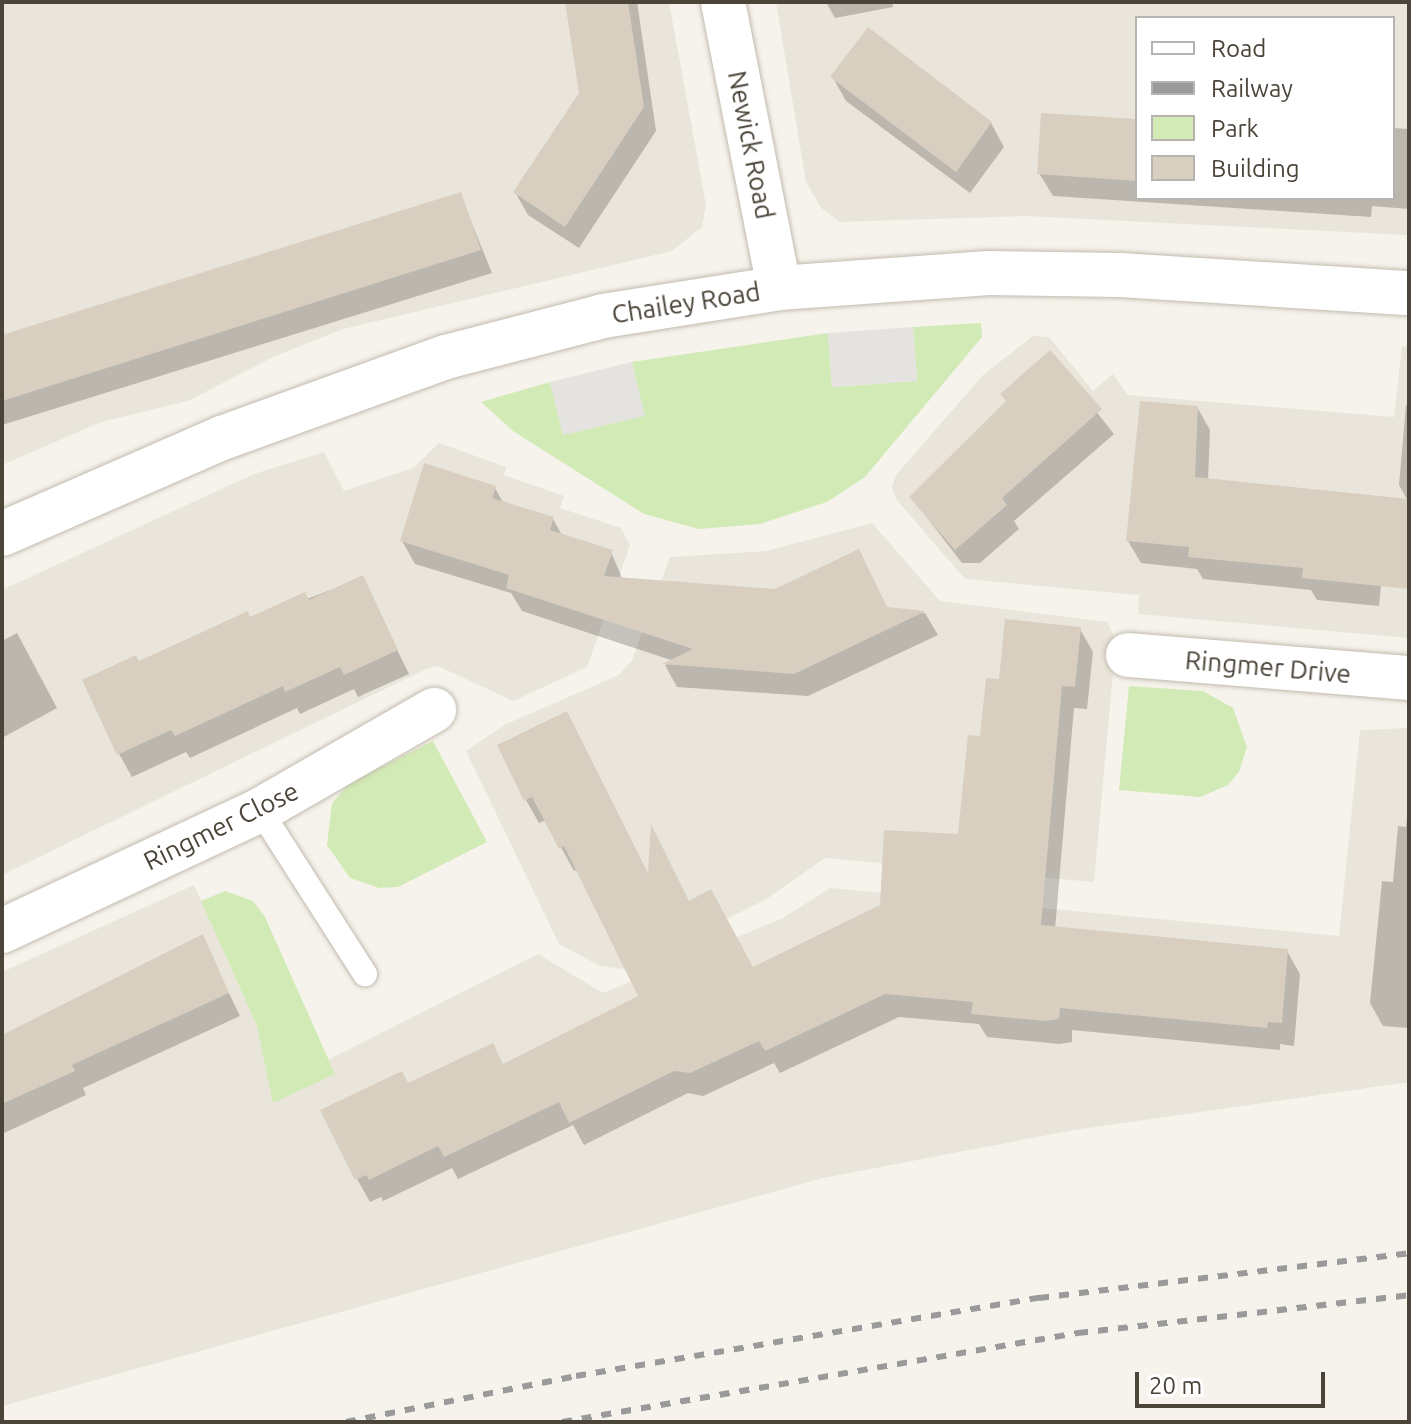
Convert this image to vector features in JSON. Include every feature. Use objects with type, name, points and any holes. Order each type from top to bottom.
[{"type":"street","name":"Newick Road","points":[[723,2],[779,288]]},
{"type":"street","name":"Chailey Road","points":[[2,534],[222,438],[446,357],[603,316],[779,288],[1060,272],[1409,293]]},
{"type":"street","name":"Ringmer Drive","points":[[1128,655],[1409,678]]},
{"type":"street","name":"Ringmer Close","points":[[2,931],[260,810],[434,710]]},
{"type":"lane","points":[[260,810],[365,974]]},
{"type":"shaded area","points":[[2,2],[669,2],[706,205],[702,227],[672,251],[343,329],[273,357],[188,401],[101,422],[2,465]]},
{"type":"shaded area","points":[[776,2],[1409,2],[1409,235],[1024,216],[840,222],[821,208],[806,182]]},
{"type":"shaded area","points":[[913,327],[917,381],[832,387],[828,333]]},
{"type":"shaded area","points":[[1033,336],[1049,337],[1093,391],[1113,374],[1128,395],[1394,417],[1402,346],[1409,347],[1409,638],[1138,614],[1139,595],[965,579],[896,499],[892,486],[896,475],[983,375]]},
{"type":"shaded area","points":[[632,362],[645,416],[563,435],[550,382]]},
{"type":"shaded area","points":[[439,443],[506,467],[504,475],[564,496],[560,508],[621,528],[630,545],[587,667],[513,701],[438,666],[426,669],[2,875],[2,590],[254,474],[324,452],[344,491],[413,468]]},
{"type":"shaded area","points":[[872,523],[940,601],[1107,622],[1116,640],[1094,882],[825,858],[765,900],[625,969],[600,966],[559,944],[466,751],[506,724],[619,675],[632,660],[670,557],[766,551]]},
{"type":"shaded area","points":[[1409,728],[1409,1082],[1074,1130],[823,1178],[2,1406],[2,972],[194,885],[257,1026],[296,1076],[538,954],[603,993],[783,918],[830,888],[1339,936],[1360,730]]},
{"type":"green space","points":[[981,323],[982,337],[865,477],[827,502],[760,524],[699,529],[644,514],[513,431],[481,402],[550,382],[563,435],[644,415],[632,362],[828,333],[832,387],[917,381],[913,327]]},
{"type":"green space","points":[[1129,686],[1203,691],[1233,708],[1247,747],[1239,772],[1228,785],[1200,797],[1119,790]]},
{"type":"green space","points":[[433,741],[487,842],[398,887],[379,888],[350,878],[327,845],[332,803],[350,783]]},
{"type":"green space","points":[[225,891],[253,901],[265,917],[335,1074],[273,1103],[257,1026],[201,901]]},
{"type":"building","points":[[565,2],[628,2],[644,107],[565,227],[513,192],[579,93]]},
{"type":"building","points":[[868,27],[992,122],[956,172],[830,77]]},
{"type":"building","points":[[1041,113],[1135,119],[1135,181],[1037,174]]},
{"type":"building","points":[[461,192],[481,250],[2,401],[2,335]]},
{"type":"building","points":[[1050,350],[1102,409],[1002,498],[1007,505],[955,550],[909,497],[1006,401],[1000,394]]},
{"type":"building","points":[[1140,401],[1198,406],[1195,477],[1409,499],[1409,589],[1302,578],[1303,568],[1188,557],[1189,547],[1126,541]]},
{"type":"building","points":[[424,463],[496,486],[492,498],[554,517],[550,530],[613,550],[604,576],[775,589],[859,549],[887,607],[926,611],[794,674],[662,664],[693,649],[506,588],[509,575],[400,541]]},
{"type":"building","points":[[363,575],[398,650],[344,675],[340,667],[285,692],[283,686],[175,736],[171,730],[117,755],[82,680],[136,655],[139,661],[248,611],[250,617],[305,592],[309,600]]},
{"type":"building","points":[[1005,619],[1081,627],[1075,687],[1062,686],[1041,925],[1288,949],[1282,1023],[1268,1022],[1267,1028],[1060,1008],[1059,1019],[1045,1021],[971,1014],[973,1002],[885,994],[765,1051],[759,1041],[690,1073],[674,1071],[569,1123],[559,1102],[444,1157],[438,1146],[369,1180],[366,1175],[355,1180],[320,1110],[402,1071],[408,1083],[493,1043],[503,1064],[638,996],[564,846],[559,849],[532,797],[524,801],[497,745],[567,711],[648,873],[651,824],[689,901],[711,889],[753,967],[880,905],[884,830],[958,834],[968,735],[980,736],[986,678],[999,679]]},
{"type":"building","points":[[203,934],[229,993],[72,1065],[75,1071],[2,1104],[2,1035]]},
{"type":"railway","points":[[346,1422],[576,1376],[1039,1298],[1409,1253]]},
{"type":"railway","points":[[562,1422],[1078,1333],[1409,1295]]}]
